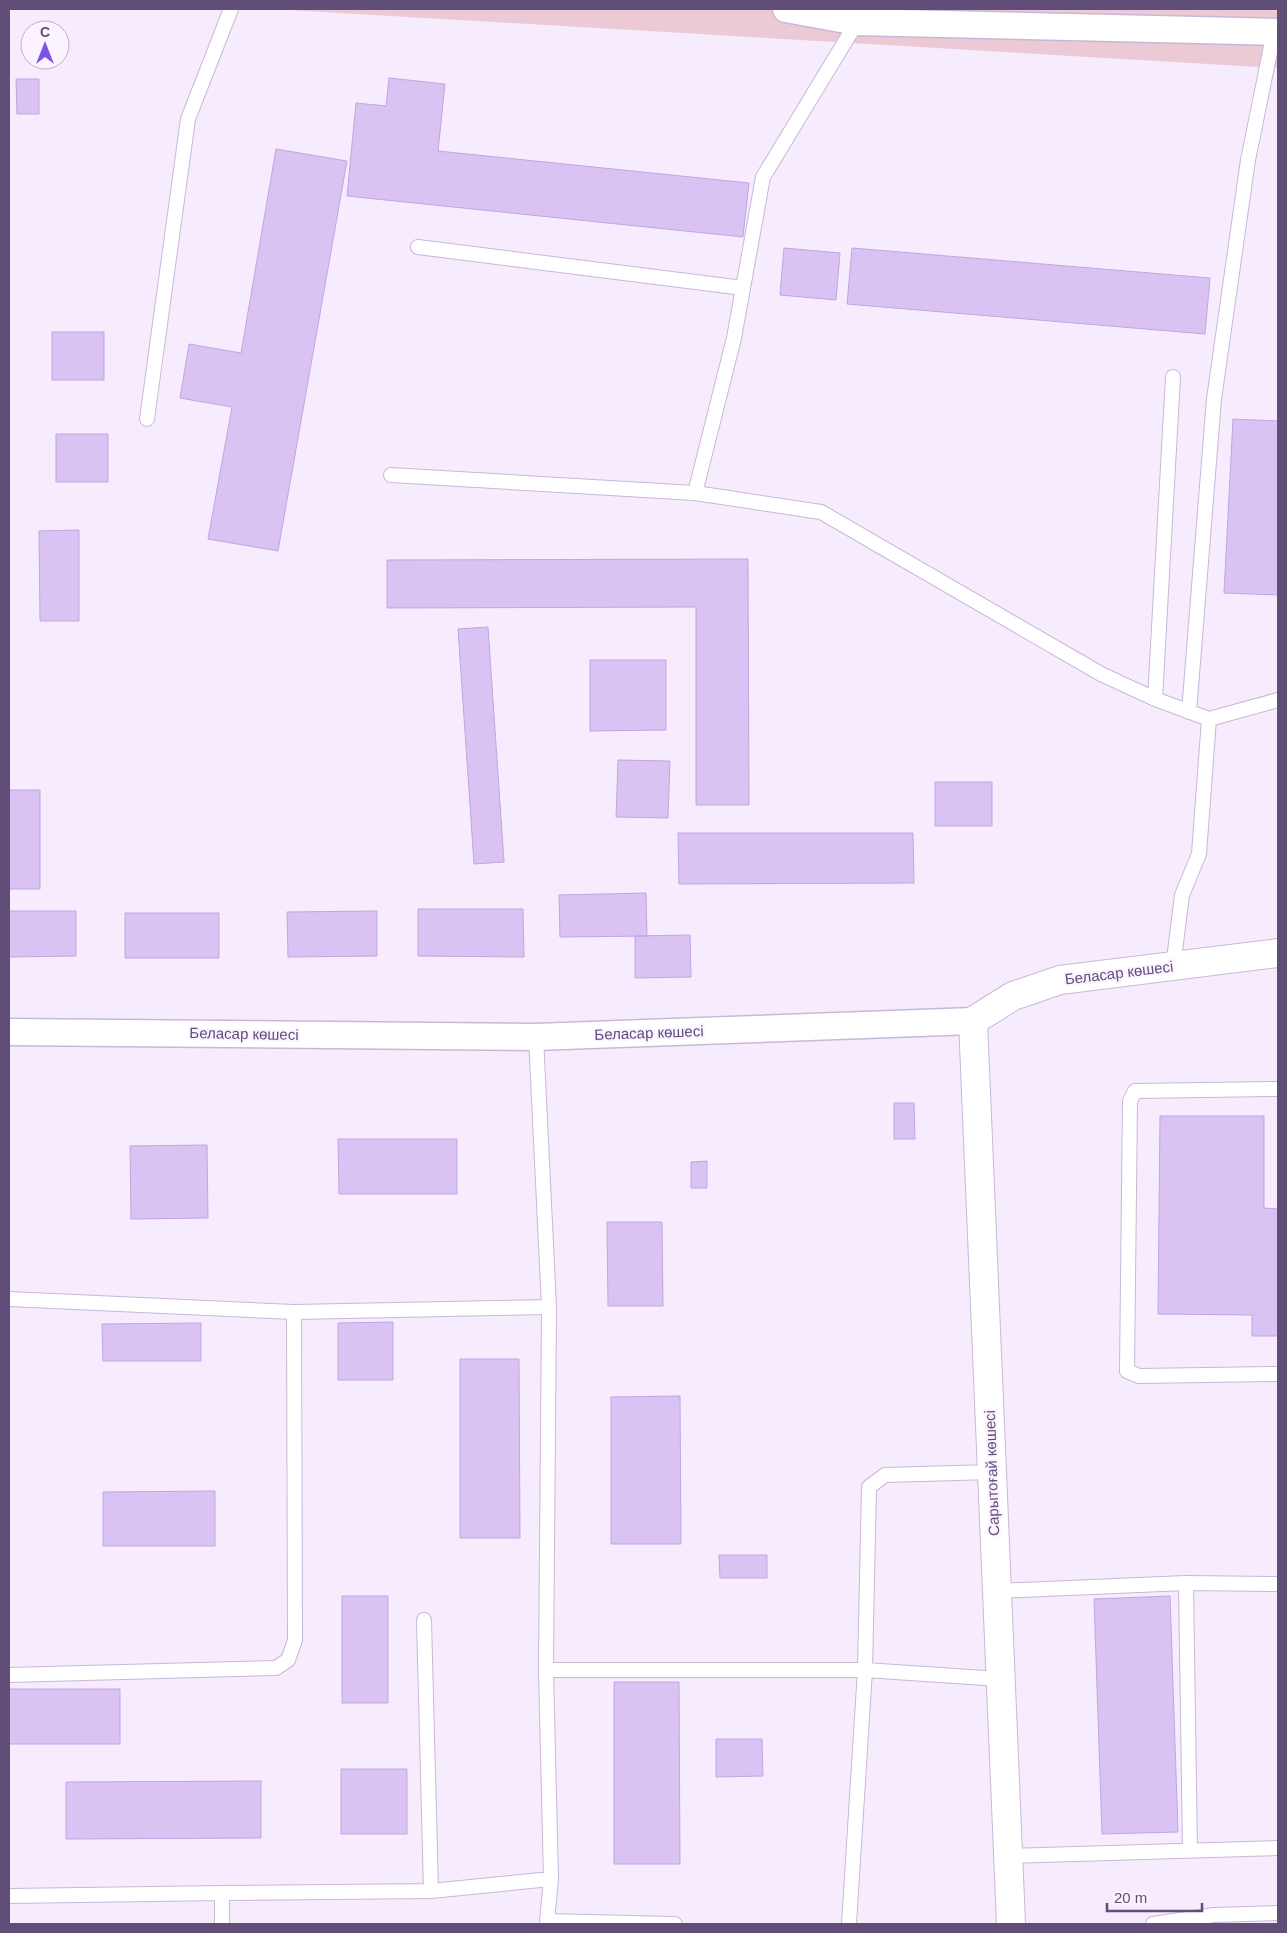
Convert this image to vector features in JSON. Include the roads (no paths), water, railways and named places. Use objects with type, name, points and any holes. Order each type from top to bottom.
[{"type":"street","points":[[786,9],[857,22],[1006,16],[1276,32]]},
{"type":"street","name":"Беласар көшесі","points":[[9,1032],[536,1037],[973,1021],[1013,996],[1060,980],[1278,953]]},
{"type":"street","name":"Сарытоғай көшесі","points":[[973,1021],[1011,1924]]},
{"type":"lane","points":[[147,419],[188,118],[230,9]]},
{"type":"lane","points":[[695,493],[734,338],[763,176],[857,22]]},
{"type":"lane","points":[[1190,712],[1214,398],[1248,160],[1276,32]]},
{"type":"lane","points":[[418,247],[743,288]]},
{"type":"lane","points":[[1155,698],[1172,377]]},
{"type":"lane","points":[[392,475],[695,493],[821,512],[1101,674],[1155,698],[1209,718],[1278,700]]},
{"type":"lane","points":[[1173,967],[1182,895],[1199,854],[1209,718]]},
{"type":"lane","points":[[536,1037],[549,1308],[546,1670],[551,1879],[547,1922],[675,1924]]},
{"type":"lane","points":[[1278,1089],[1135,1091],[1130,1101],[1127,1371],[1139,1376],[1278,1374]]},
{"type":"lane","points":[[9,1299],[294,1312],[549,1308]]},
{"type":"lane","points":[[9,1675],[276,1668],[288,1660],[295,1640],[294,1312]]},
{"type":"lane","points":[[849,1924],[865,1670],[869,1487],[885,1475],[992,1472]]},
{"type":"lane","points":[[1186,1583],[1190,1850]]},
{"type":"lane","points":[[997,1591],[1186,1583],[1278,1584]]},
{"type":"lane","points":[[424,1620],[431,1891]]},
{"type":"lane","points":[[546,1670],[865,1670],[1000,1679]]},
{"type":"lane","points":[[1008,1856],[1278,1848]]},
{"type":"lane","points":[[9,1896],[431,1891],[551,1879]]},
{"type":"lane","points":[[222,1893],[222,1924]]},
{"type":"lane","points":[[1154,1924],[1214,1915],[1278,1913]]}]
